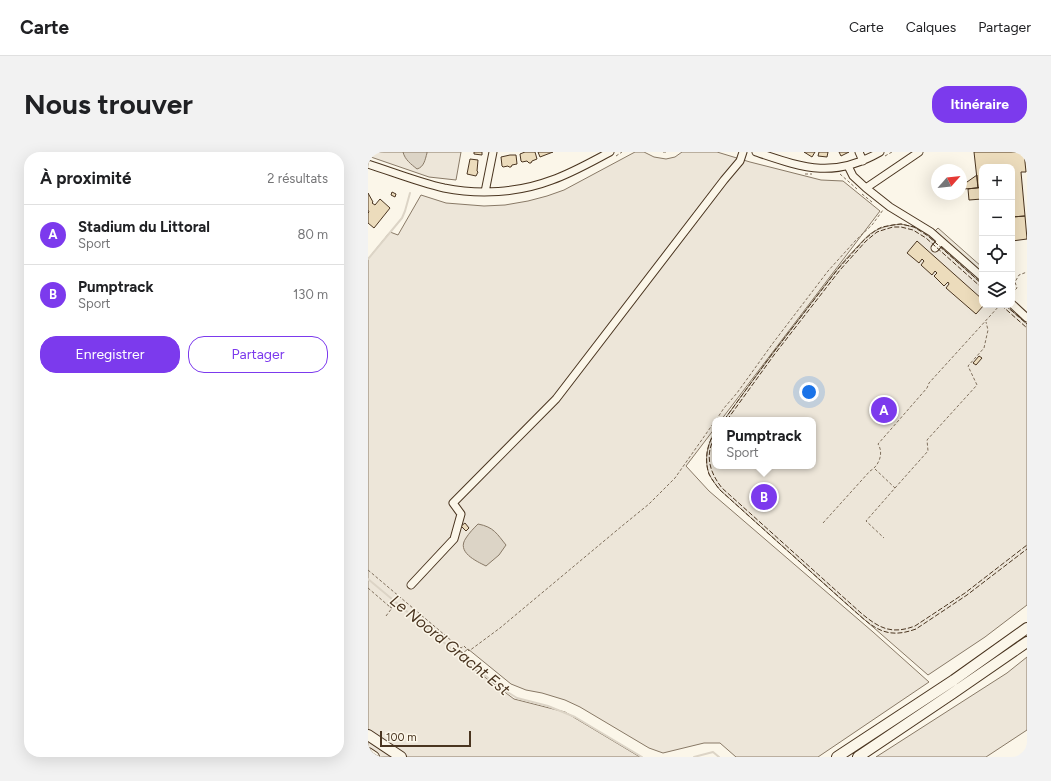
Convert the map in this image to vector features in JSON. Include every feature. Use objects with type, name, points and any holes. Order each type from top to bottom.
[{"type":"highway","points":[[837,757],[954,680],[1027,628]]},
{"type":"highway","points":[[858,757],[953,694],[1027,642]]},
{"type":"highway","points":[[368,736],[394,757]]},
{"type":"highway","points":[[368,736],[402,757]]},
{"type":"highway","points":[[369,755],[374,757]]},
{"type":"street","points":[[485,192],[493,152]]},
{"type":"street","points":[[411,585],[454,539],[460,514],[453,503],[556,399],[740,161],[743,152]]},
{"type":"street","points":[[756,152],[806,167],[827,169],[848,166],[863,161],[880,152]]},
{"type":"street","points":[[859,152],[863,161]]},
{"type":"street","points":[[866,188],[919,152]]},
{"type":"street","points":[[368,164],[439,187],[485,192],[527,188],[544,183],[613,154]]},
{"type":"street","points":[[848,166],[853,176],[866,188],[890,207],[931,232],[979,274]]},
{"type":"street","points":[[935,248],[941,240]]},
{"type":"street","points":[[1015,307],[1027,318]]},
{"type":"path","points":[[613,154],[622,152]]},
{"type":"path","points":[[717,417],[737,393],[828,271],[872,225],[884,210]]},
{"type":"path","points":[[1015,290],[1017,288],[1016,280],[1019,275],[1027,272]]},
{"type":"path","points":[[823,523],[879,462],[880,447],[878,444],[927,388],[929,383],[998,308]]},
{"type":"path","points":[[884,538],[866,521],[928,451],[927,440],[977,386],[968,366],[984,348],[988,330],[986,322]]},
{"type":"path","points":[[368,570],[453,642],[461,648],[464,646],[469,651],[500,628],[649,504],[675,478],[712,424]]},
{"type":"path","points":[[874,469],[895,488]]},
{"type":"path","points":[[368,588],[390,606]]},
{"type":"path","points":[[386,616],[392,608],[390,606],[398,596]]},
{"type":"shaded area","points":[[368,152],[461,152],[456,180],[429,177],[368,156]]},
{"type":"shaded area","points":[[403,152],[427,153],[423,165],[417,169],[410,164]]},
{"type":"shaded area","points":[[635,152],[644,152],[654,157],[666,159],[675,157],[682,152],[717,152],[821,180],[843,181],[880,211],[723,417],[712,417],[712,432],[686,466],[709,491],[929,682],[818,757],[736,757],[720,743],[704,743],[663,753],[649,748],[580,707],[565,700],[526,690],[511,684],[468,649],[458,657],[514,699],[565,712],[640,757],[368,757],[368,259],[390,232],[398,235],[421,195],[446,203],[484,206],[505,205],[528,201],[564,190]]},
{"type":"shaded area","points":[[901,224],[914,227],[924,232],[979,281],[979,308],[1008,308],[1027,324],[1027,605],[985,637],[928,675],[720,490],[707,469],[707,452],[712,438],[712,469],[816,469],[816,417],[726,417],[757,374],[839,267],[866,237],[885,227]]},
{"type":"shaded area","points":[[938,228],[979,264],[979,270],[935,231]]},
{"type":"shaded area","points":[[478,524],[492,529],[506,545],[499,555],[486,566],[468,555],[464,548],[466,538]]},
{"type":"shaded area","points":[[1027,657],[1027,730],[986,757],[876,757],[1007,673]]},
{"type":"building","points":[[474,152],[482,152],[482,155],[474,154]]},
{"type":"building","points":[[525,152],[535,152],[537,159],[531,163],[527,161],[522,162],[520,154]]},
{"type":"building","points":[[538,152],[553,152],[540,157]]},
{"type":"building","points":[[804,152],[815,152],[812,157]]},
{"type":"building","points":[[819,152],[828,152],[827,157],[818,156]]},
{"type":"building","points":[[839,152],[849,152],[841,156]]},
{"type":"building","points":[[974,152],[1024,152],[1026,172],[1021,172],[1025,216],[1015,217],[1015,164],[979,164],[978,188]]},
{"type":"building","points":[[516,155],[517,164],[512,165],[511,167],[503,167],[501,157]]},
{"type":"building","points":[[470,159],[478,160],[478,172],[476,176],[467,174]]},
{"type":"building","points":[[977,175],[978,188],[967,189],[967,182]]},
{"type":"building","points":[[979,187],[979,199],[969,200],[968,189]]},
{"type":"building","points":[[392,192],[396,194],[395,197],[391,195]]},
{"type":"building","points":[[368,193],[373,202],[372,203],[375,205],[380,199],[390,208],[374,228],[368,223]]},
{"type":"building","points":[[1025,216],[1027,239],[1015,241],[1015,217]]},
{"type":"building","points":[[917,241],[979,296],[979,308],[981,308],[976,314],[946,288],[949,284],[948,282],[944,286],[934,276],[937,273],[935,271],[932,275],[921,265],[924,261],[922,259],[919,263],[907,253]]},
{"type":"building","points":[[979,356],[982,358],[976,365],[973,363]]},
{"type":"building","points":[[465,523],[469,528],[466,531],[461,526]]},
{"type":"building","points":[[1027,750],[1027,757],[1020,756]]},
{"type":"waterway","points":[[368,259],[402,218],[410,193]]},
{"type":"waterway","name":"Le Noord Gracht Est","points":[[368,579],[501,688],[517,698],[548,706],[575,717],[642,757]]},
{"type":"waterway","name":"Le Noord Gracht Est","points":[[694,757],[713,752],[719,757]]},
{"type":"fence","points":[[726,417],[772,354],[838,269],[865,239],[876,230],[882,227],[901,224],[914,227],[928,236],[979,281]]},
{"type":"fence","points":[[729,417],[774,355],[840,270],[866,241],[877,232],[893,227],[913,230],[926,238],[979,285]]},
{"type":"fence","points":[[1004,308],[1027,328]]},
{"type":"fence","points":[[1008,308],[1027,324]]},
{"type":"fence","points":[[712,438],[707,452],[707,469],[720,490],[859,615],[872,626],[885,632],[899,633],[916,629],[967,595],[1027,549]]},
{"type":"fence","points":[[712,444],[709,457],[710,464],[714,476],[722,488],[861,613],[874,623],[892,630],[907,629],[915,626],[965,593],[1027,545]]},
{"type":"place","name":"Stadium du Littoral","points":[[884,410]]},
{"type":"place","name":"Pumptrack","points":[[764,497]]}]
